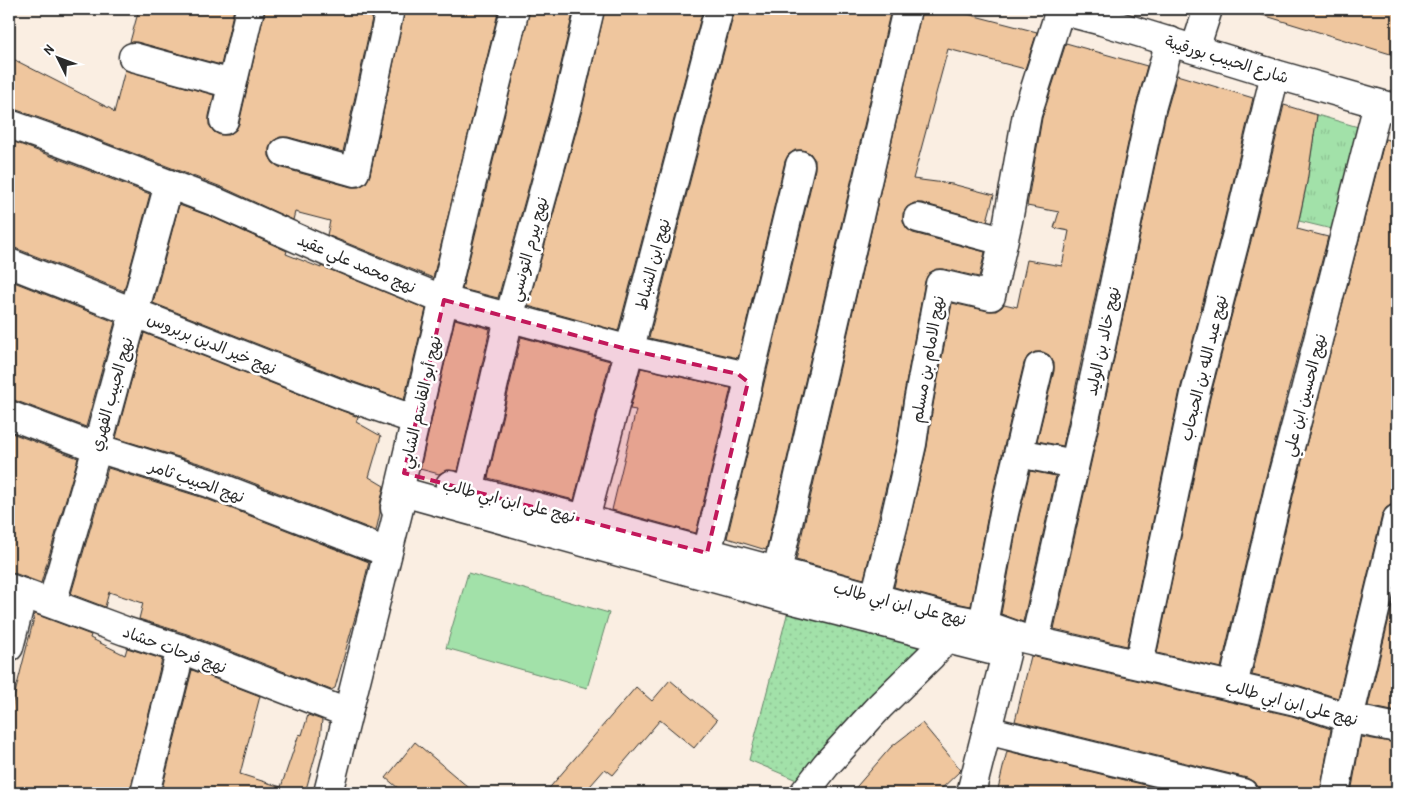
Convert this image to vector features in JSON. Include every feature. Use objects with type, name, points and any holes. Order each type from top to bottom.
[{"type":"street","points":[[224,120],[250,9]]},
{"type":"street","points":[[284,152],[355,172],[390,9]]},
{"type":"street","name":"نهج أبو القاسم الشابي","points":[[320,793],[404,473],[515,9]]},
{"type":"street","name":"نهج بيرم التونسي","points":[[468,491],[509,318],[567,106],[590,9]]},
{"type":"street","name":"نهج ابن الشباط","points":[[585,519],[719,9]]},
{"type":"street","points":[[776,571],[907,9]]},
{"type":"street","name":"شارع الحبيب بورقيبة","points":[[1058,9],[1104,15],[1182,45],[1388,107]]},
{"type":"street","name":"نهج الامام بن مسلم","points":[[874,597],[912,444],[940,284],[991,296],[1008,221],[1027,114],[1058,9]]},
{"type":"street","name":"نهج خالد بن الوليد","points":[[982,793],[998,733],[1028,639],[1074,464],[1152,109],[1182,45],[1208,9]]},
{"type":"street","points":[[133,57],[232,84]]},
{"type":"street","name":"نهج عبد الله بن الحبحاب","points":[[1139,664],[1195,394],[1237,233],[1275,74]]},
{"type":"street","name":"نهج الحسين ابن علي","points":[[1233,686],[1279,488],[1305,391],[1388,107]]},
{"type":"street","name":"نهج محمد علي عقيد","points":[[9,124],[218,203],[332,254],[444,300],[630,350],[716,368],[738,374],[748,382]]},
{"type":"street","points":[[707,553],[800,165]]},
{"type":"street","name":"نهج الحبيب الفهري","points":[[52,603],[97,448],[169,184]]},
{"type":"street","points":[[918,218],[1003,241]]},
{"type":"street","name":"نهج خير الدين بربروس","points":[[9,263],[346,396],[416,420]]},
{"type":"street","points":[[983,624],[1004,513],[1039,367]]},
{"type":"street","name":"نهج الحبيب ثامر","points":[[9,415],[97,448],[209,484],[384,551]]},
{"type":"street","points":[[1019,453],[1074,464]]},
{"type":"street","name":"نهج على ابن ابي طالب","points":[[404,473],[468,491],[585,519],[942,616],[983,624],[1028,639],[1296,701],[1349,718],[1397,728]]},
{"type":"street","points":[[328,793],[403,492],[782,597],[1006,654],[971,793]]},
{"type":"street","points":[[1335,793],[1349,718],[1397,518]]},
{"type":"street","points":[[9,648],[16,591]]},
{"type":"street","name":"نهج فرحات حشاد","points":[[16,591],[124,631],[181,649],[342,711]]},
{"type":"street","points":[[804,793],[826,765],[878,707],[931,656],[943,638]]},
{"type":"street","points":[[145,793],[181,649]]},
{"type":"street","points":[[998,733],[1243,793]]},
{"type":"highlighted area","points":[[444,300],[630,350],[738,374],[748,382],[707,553],[404,473]]},
{"type":"green space","points":[[1317,115],[1365,129],[1340,231],[1299,221]]},
{"type":"green space","points":[[468,573],[609,613],[587,688],[446,648]]},
{"type":"green space","points":[[788,611],[921,645],[923,654],[799,781],[749,760]]},
{"type":"building","points":[[139,9],[234,9],[221,65],[137,42],[130,42]]},
{"type":"building","points":[[265,9],[374,9],[343,152],[288,137],[280,137],[273,141],[269,148],[269,156],[273,163],[279,167],[351,187],[359,187],[366,183],[370,175],[405,9],[499,9],[433,278],[327,235],[330,221],[295,212],[293,220],[224,188],[62,126],[14,109],[9,109],[9,57],[111,109],[114,113],[125,70],[214,95],[209,125],[214,132],[220,135],[229,135],[236,130],[239,124]]},
{"type":"building","points":[[530,9],[574,9],[552,102],[498,298],[462,289]]},
{"type":"building","points":[[605,9],[703,9],[618,331],[528,306],[582,110]]},
{"type":"building","points":[[734,9],[891,9],[766,550],[727,538],[815,169],[815,160],[810,153],[803,150],[795,150],[788,155],[785,161],[738,358],[649,338]]},
{"type":"building","points":[[922,9],[948,9],[1037,32],[1025,69],[948,49],[913,179],[952,184],[994,195],[987,221],[922,203],[914,203],[907,207],[903,213],[903,222],[907,229],[913,233],[985,252],[979,277],[936,269],[929,273],[925,281],[897,441],[864,579],[796,560]]},
{"type":"building","points":[[1256,9],[1397,9],[1397,56],[1256,13]]},
{"type":"building","points":[[1066,43],[1147,66],[1136,106],[1063,446],[1037,441],[1054,371],[1054,363],[1049,355],[1043,352],[1035,352],[1028,356],[1024,363],[989,509],[971,606],[894,587],[927,447],[952,303],[988,311],[996,311],[1004,304],[1017,307],[1027,260],[1062,266],[1069,231],[1054,228],[1059,212],[1027,206],[1042,118]]},
{"type":"building","points":[[1177,75],[1253,98],[1222,229],[1180,390],[1127,646],[1054,629],[1166,113]]},
{"type":"building","points":[[1284,105],[1317,115],[1307,182],[1297,229],[1328,237],[1264,484],[1221,668],[1157,653],[1210,398]]},
{"type":"building","points":[[1385,139],[1397,142],[1397,504],[1392,504],[1386,508],[1382,515],[1338,698],[1300,686],[1252,675],[1294,492]]},
{"type":"building","points":[[9,140],[150,194],[124,291],[15,248],[9,248]]},
{"type":"building","points":[[179,205],[212,217],[287,251],[286,254],[321,268],[321,266],[426,309],[404,400],[153,303]]},
{"type":"building","points":[[9,280],[115,322],[86,427],[14,400],[9,400]]},
{"type":"building","points":[[455,319],[490,329],[458,471],[446,470],[439,474],[420,469]]},
{"type":"building","points":[[144,333],[358,417],[356,422],[381,436],[369,477],[384,486],[376,531],[215,468],[116,438]]},
{"type":"building","points":[[521,337],[610,361],[574,500],[488,478]]},
{"type":"building","points":[[641,368],[731,388],[696,533],[612,510],[636,410],[630,409]]},
{"type":"building","points":[[9,432],[78,458],[41,583],[9,573],[9,487],[13,468],[9,466]]},
{"type":"building","points":[[108,468],[204,498],[369,562],[335,688],[331,690],[187,634],[139,619],[143,603],[109,592],[105,607],[71,594]]},
{"type":"building","points":[[1030,471],[1056,476],[1023,622],[1001,614],[1019,516]]},
{"type":"building","points":[[1397,585],[1397,712],[1368,706]]},
{"type":"building","points":[[35,614],[91,635],[90,638],[125,655],[127,648],[162,659],[130,793],[9,793],[9,717]]},
{"type":"building","points":[[1031,656],[1292,716],[1331,729],[1320,793],[1258,793],[1258,788],[1254,782],[1247,778],[1015,721]]},
{"type":"building","points":[[192,670],[260,696],[240,774],[281,787],[299,734],[302,735],[308,715],[322,720],[320,739],[305,793],[161,793]]},
{"type":"building","points":[[670,680],[717,720],[694,748],[660,720],[613,775],[605,769],[584,793],[545,793],[636,687],[652,701]]},
{"type":"building","points":[[922,723],[961,770],[937,793],[851,793],[891,747]]},
{"type":"building","points":[[1361,737],[1397,743],[1397,793],[1351,793]]},
{"type":"building","points":[[415,742],[475,793],[404,793],[386,778]]},
{"type":"building","points":[[1007,751],[1178,793],[997,793]]}]
